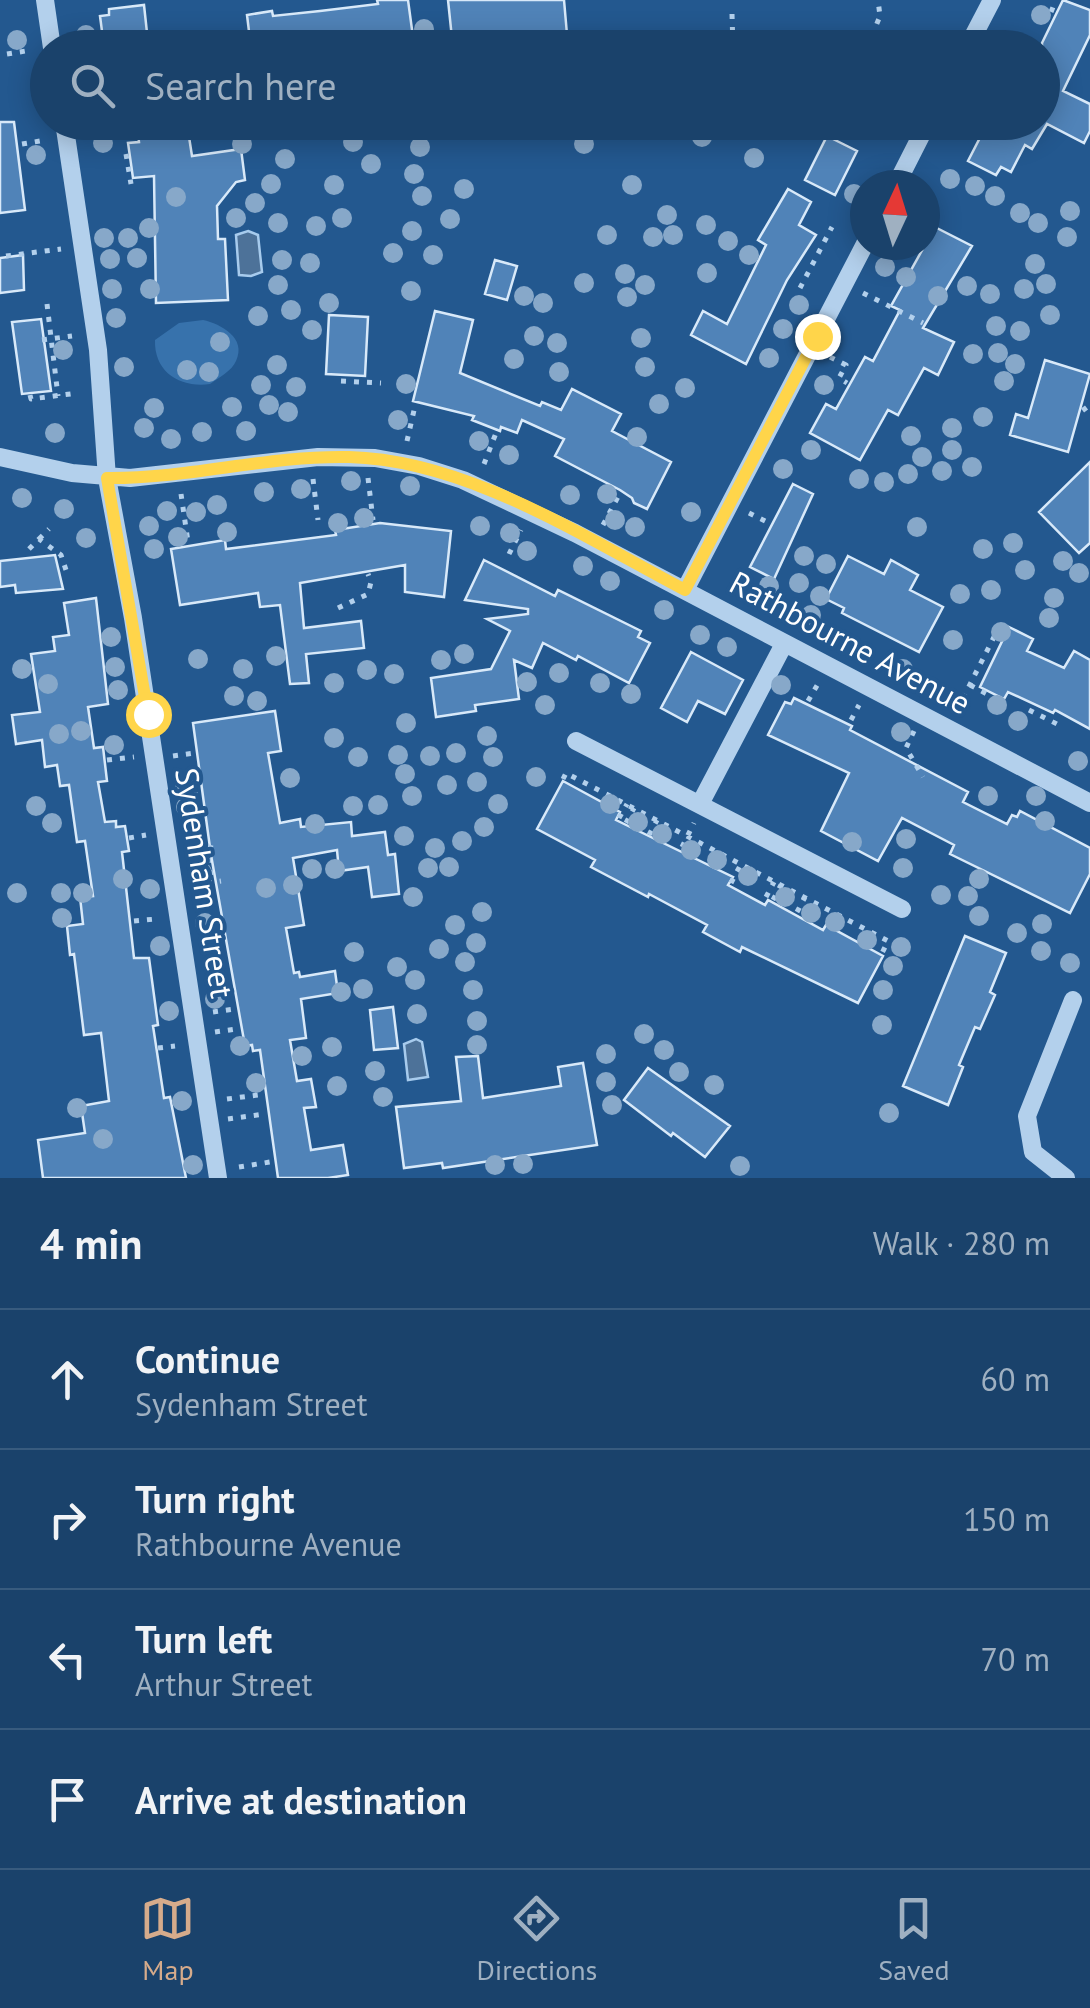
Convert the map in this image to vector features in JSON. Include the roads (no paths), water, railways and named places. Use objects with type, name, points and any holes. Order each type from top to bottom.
[{"type":"street","points":[[45,0],[49,30]]},
{"type":"street","points":[[976,30],[992,0]]},
{"type":"street","name":"Sydenham Street","points":[[67,140],[98,350],[107,478],[134,618],[218,1178]]},
{"type":"street","points":[[904,170],[919,140]]},
{"type":"street","points":[[685,590],[857,260]]},
{"type":"street","name":"Rathbourne Avenue","points":[[0,457],[107,478],[311,458],[365,458],[418,466],[491,491],[1090,803]]},
{"type":"street","points":[[700,804],[784,644]]},
{"type":"street","points":[[576,741],[902,909]]},
{"type":"street","points":[[1066,1178],[1033,1152],[1027,1116],[1073,1000]]}]
